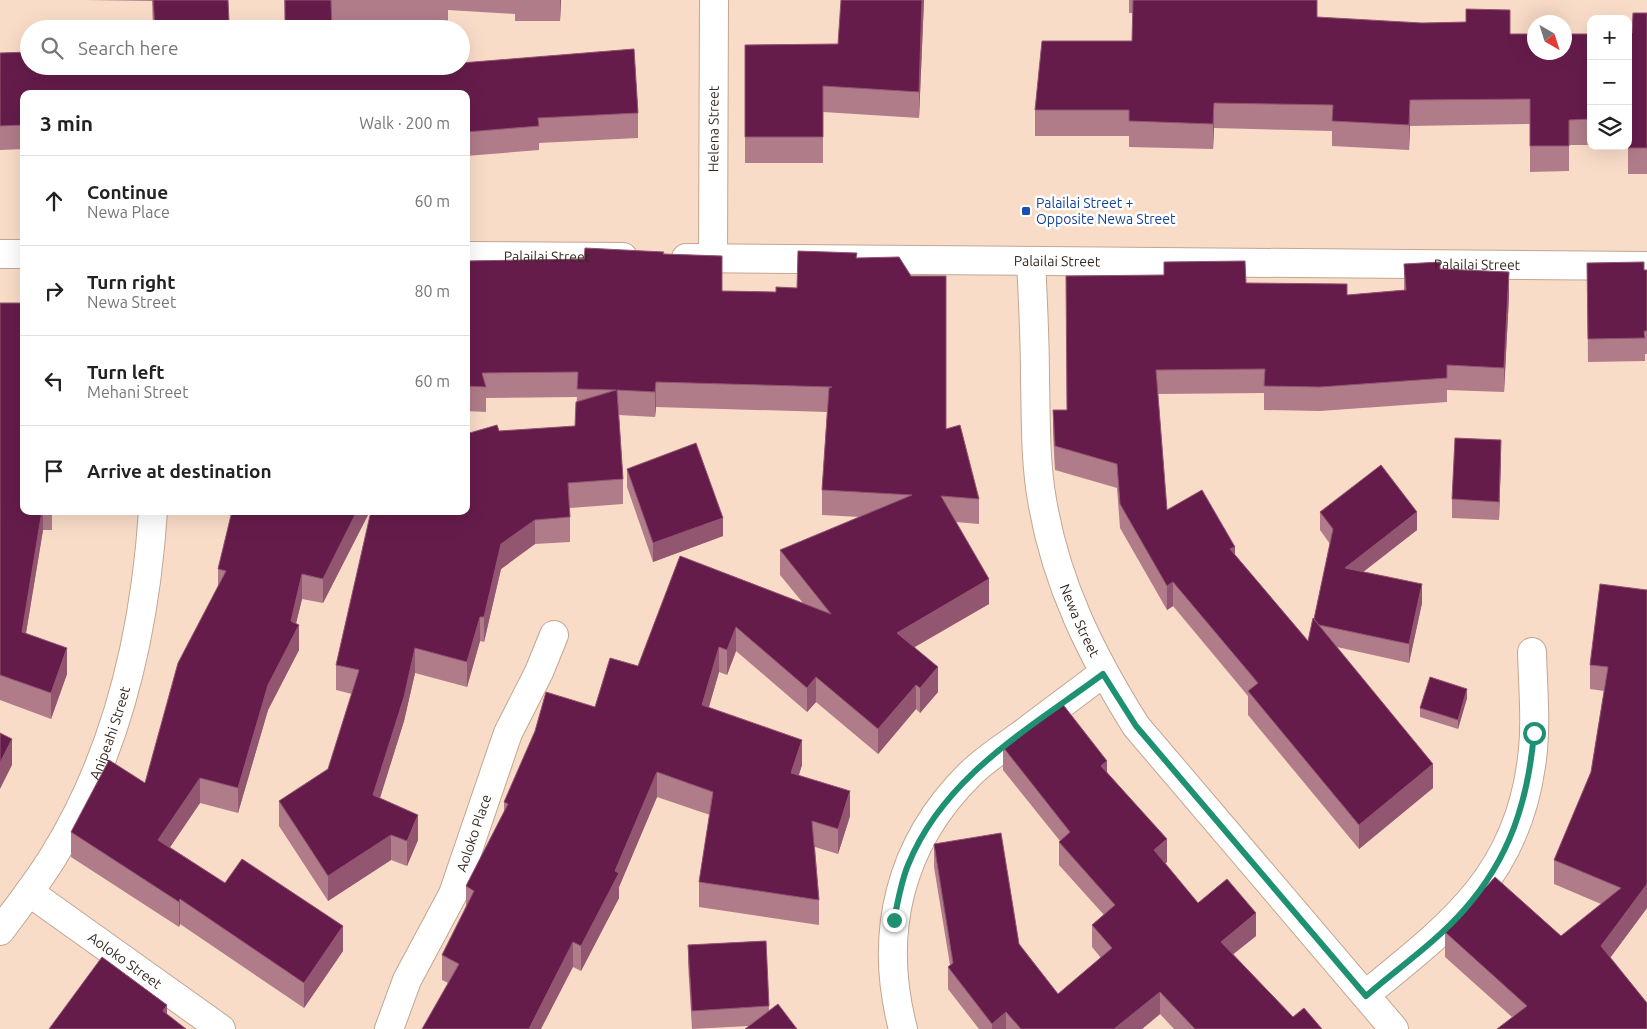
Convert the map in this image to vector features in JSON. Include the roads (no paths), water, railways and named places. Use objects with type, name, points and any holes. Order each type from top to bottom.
[{"type":"street","name":"Helena Street","points":[[713,258],[714,0]]},
{"type":"street","points":[[0,254],[20,254]]},
{"type":"street","name":"Palailai Street","points":[[470,256],[1647,266]]},
{"type":"street","name":"Newa Street","points":[[1031,261],[1035,438],[1042,500],[1056,560],[1076,618],[1103,674],[1136,726],[1394,1029]]},
{"type":"street","name":"Anipeahi Street","points":[[0,932],[53,857],[88,790],[116,720],[136,648],[149,574],[153,515]]},
{"type":"street","name":"Aoloko Place","points":[[389,1029],[407,980],[454,894],[508,733],[539,672],[554,635]]},
{"type":"street","points":[[1366,996],[1463,911],[1483,886],[1504,851],[1515,828],[1525,798],[1532,765],[1534,733],[1532,652]]},
{"type":"street","points":[[903,1029],[893,977],[892,948],[894,920],[908,866],[920,840],[934,816],[971,773],[1103,674]]},
{"type":"street","name":"Aoloko Street","points":[[28,892],[221,1029]]},
{"type":"place","name":"Palailai Street + Opposite Newa Street","points":[[1026,211]]}]
